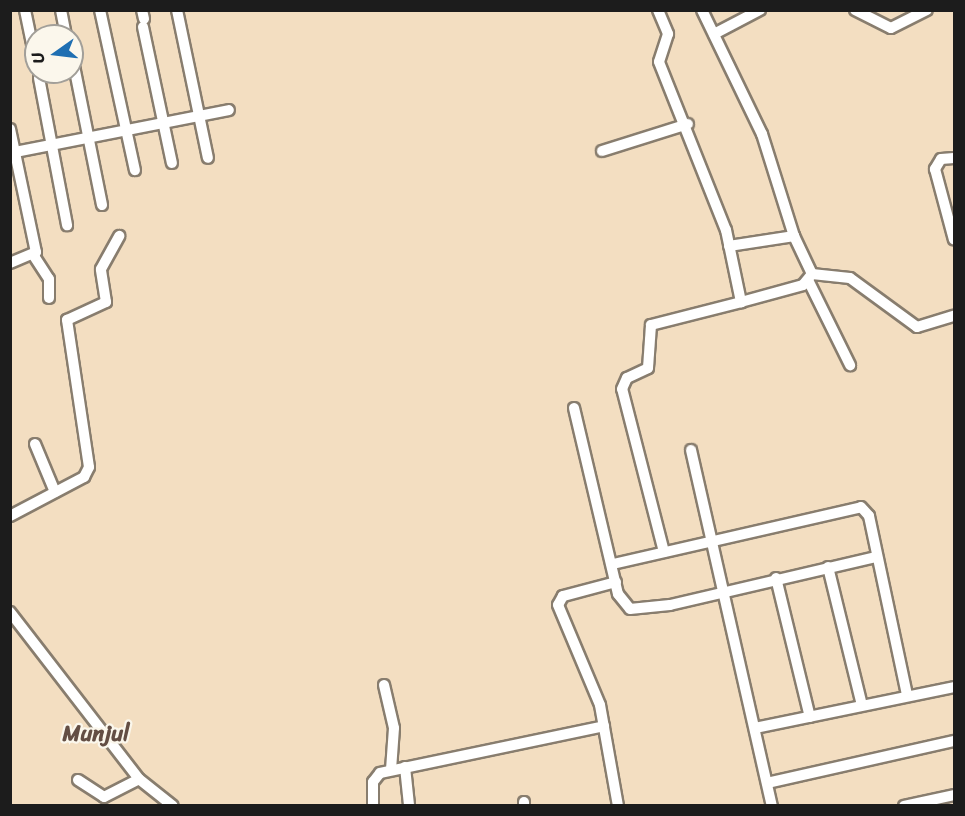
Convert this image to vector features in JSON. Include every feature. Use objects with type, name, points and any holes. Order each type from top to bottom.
[{"type":"street","points":[[100,10],[135,170]]},
{"type":"street","points":[[177,10],[208,158]]},
{"type":"street","points":[[658,10],[668,34],[659,62],[688,124],[729,246],[741,302]]},
{"type":"street","points":[[702,10],[762,134],[794,236],[810,278],[850,365]]},
{"type":"street","points":[[714,34],[760,10]]},
{"type":"street","points":[[855,10],[891,28],[927,10]]},
{"type":"street","points":[[143,19],[172,163]]},
{"type":"street","points":[[40,84],[67,225]]},
{"type":"street","points":[[78,84],[102,205]]},
{"type":"street","points":[[13,153],[229,110]]},
{"type":"street","points":[[602,151],[688,124]]},
{"type":"street","points":[[10,129],[34,256],[49,279],[49,298]]},
{"type":"street","points":[[954,158],[941,159],[935,169],[954,240]]},
{"type":"street","points":[[10,516],[84,477],[89,467],[67,320],[106,302],[101,269],[120,236]]},
{"type":"street","points":[[729,246],[794,236]]},
{"type":"street","points":[[10,263],[34,256]]},
{"type":"street","points":[[664,552],[622,389],[627,378],[648,368],[651,325],[741,302],[810,278],[850,278],[916,327],[954,316]]},
{"type":"street","points":[[574,408],[616,582],[630,609],[724,592],[877,557]]},
{"type":"street","points":[[35,444],[55,492]]},
{"type":"street","points":[[691,450],[772,806]]},
{"type":"street","points":[[613,564],[861,507],[869,516],[907,694]]},
{"type":"street","points":[[828,567],[861,705]]},
{"type":"street","points":[[776,579],[810,717]]},
{"type":"street","points":[[616,582],[559,598],[604,726],[618,806]]},
{"type":"street","points":[[10,612],[140,779],[173,806]]},
{"type":"street","points":[[384,685],[394,728],[391,770]]},
{"type":"street","points":[[755,728],[907,694],[954,687]]},
{"type":"street","points":[[373,806],[374,776],[391,770],[604,726]]},
{"type":"street","points":[[767,783],[954,741]]},
{"type":"street","points":[[405,767],[409,806]]},
{"type":"street","points":[[78,780],[104,797],[140,779]]},
{"type":"street","points":[[904,806],[954,795]]},
{"type":"district","name":"Munjul","points":[[96,734]]}]
